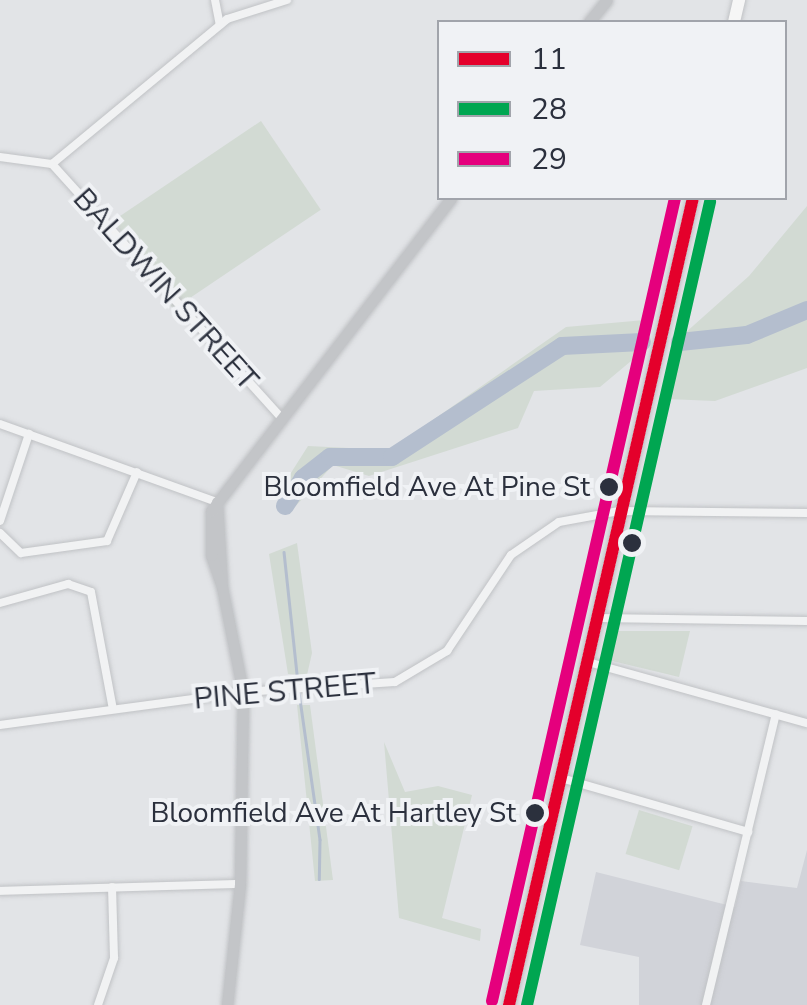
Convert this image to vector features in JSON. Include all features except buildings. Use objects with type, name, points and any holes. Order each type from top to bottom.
[{"type":"main road","points":[[508,1005],[693,200]]},
{"type":"street","points":[[216,0],[220,25]]},
{"type":"street","points":[[0,157],[52,164],[220,25],[287,0]]},
{"type":"street","points":[[591,20],[607,0]]},
{"type":"street","name":"BALDWIN STREET","points":[[52,164],[279,416]]},
{"type":"street","points":[[227,1005],[240,884],[244,692],[222,588],[217,502],[279,416],[449,200]]},
{"type":"street","points":[[0,424],[217,502]]},
{"type":"street","points":[[0,521],[28,434]]},
{"type":"street","points":[[0,532],[21,553],[98,544],[117,530],[137,472]]},
{"type":"street","name":"PINE STREET","points":[[0,724],[244,692],[386,684],[418,672],[458,639],[525,542],[568,519],[619,511],[807,513]]},
{"type":"street","points":[[0,603],[68,584],[84,586],[96,599],[113,709]]},
{"type":"street","points":[[598,618],[807,621]]},
{"type":"street","points":[[588,662],[807,723]]},
{"type":"street","points":[[706,1005],[776,714]]},
{"type":"street","points":[[561,778],[748,832]]},
{"type":"street","points":[[0,890],[240,884]]},
{"type":"street","points":[[98,1005],[114,958],[112,887]]},
{"type":"shaded area","points":[[261,121],[321,210],[173,309],[113,221]]},
{"type":"shaded area","points":[[807,206],[807,368],[715,401],[667,399],[663,391],[675,342],[749,276]]},
{"type":"shaded area","points":[[645,320],[637,356],[600,387],[534,391],[518,428],[369,476],[333,465],[293,509],[275,498],[308,446],[390,450],[566,327]]},
{"type":"shaded area","points":[[297,543],[312,653],[307,675],[288,674],[269,554]]},
{"type":"shaded area","points":[[613,631],[690,631],[679,677],[604,659]]},
{"type":"shaded area","points":[[297,705],[310,705],[333,880],[315,881]]},
{"type":"shaded area","points":[[384,742],[405,792],[438,786],[472,795],[442,918],[481,929],[480,941],[399,918]]},
{"type":"shaded area","points":[[639,810],[693,826],[679,870],[626,854]]},
{"type":"shaded area","points":[[807,850],[807,1005],[639,1005],[639,957],[580,945],[596,872],[735,907],[741,881],[797,888]]},
{"type":"waterway","points":[[680,342],[747,335],[807,310]]},
{"type":"waterway","points":[[285,506],[303,478],[330,457],[392,457],[562,346],[642,342]]},
{"type":"waterway","points":[[284,552],[298,684]]},
{"type":"waterway","points":[[299,692],[320,840],[319,879]]},
{"type":"transit line","name":"29","points":[[492,1001],[675,200]]},
{"type":"transit line","name":"11","points":[[509,1005],[693,200]]},
{"type":"transit line","name":"28","points":[[527,1005],[710,202]]},
{"type":"place","name":"Bloomfield Ave At Pine St","points":[[609,487]]},
{"type":"place","name":"Bloomfield Ave At Hartley St","points":[[535,813]]}]
